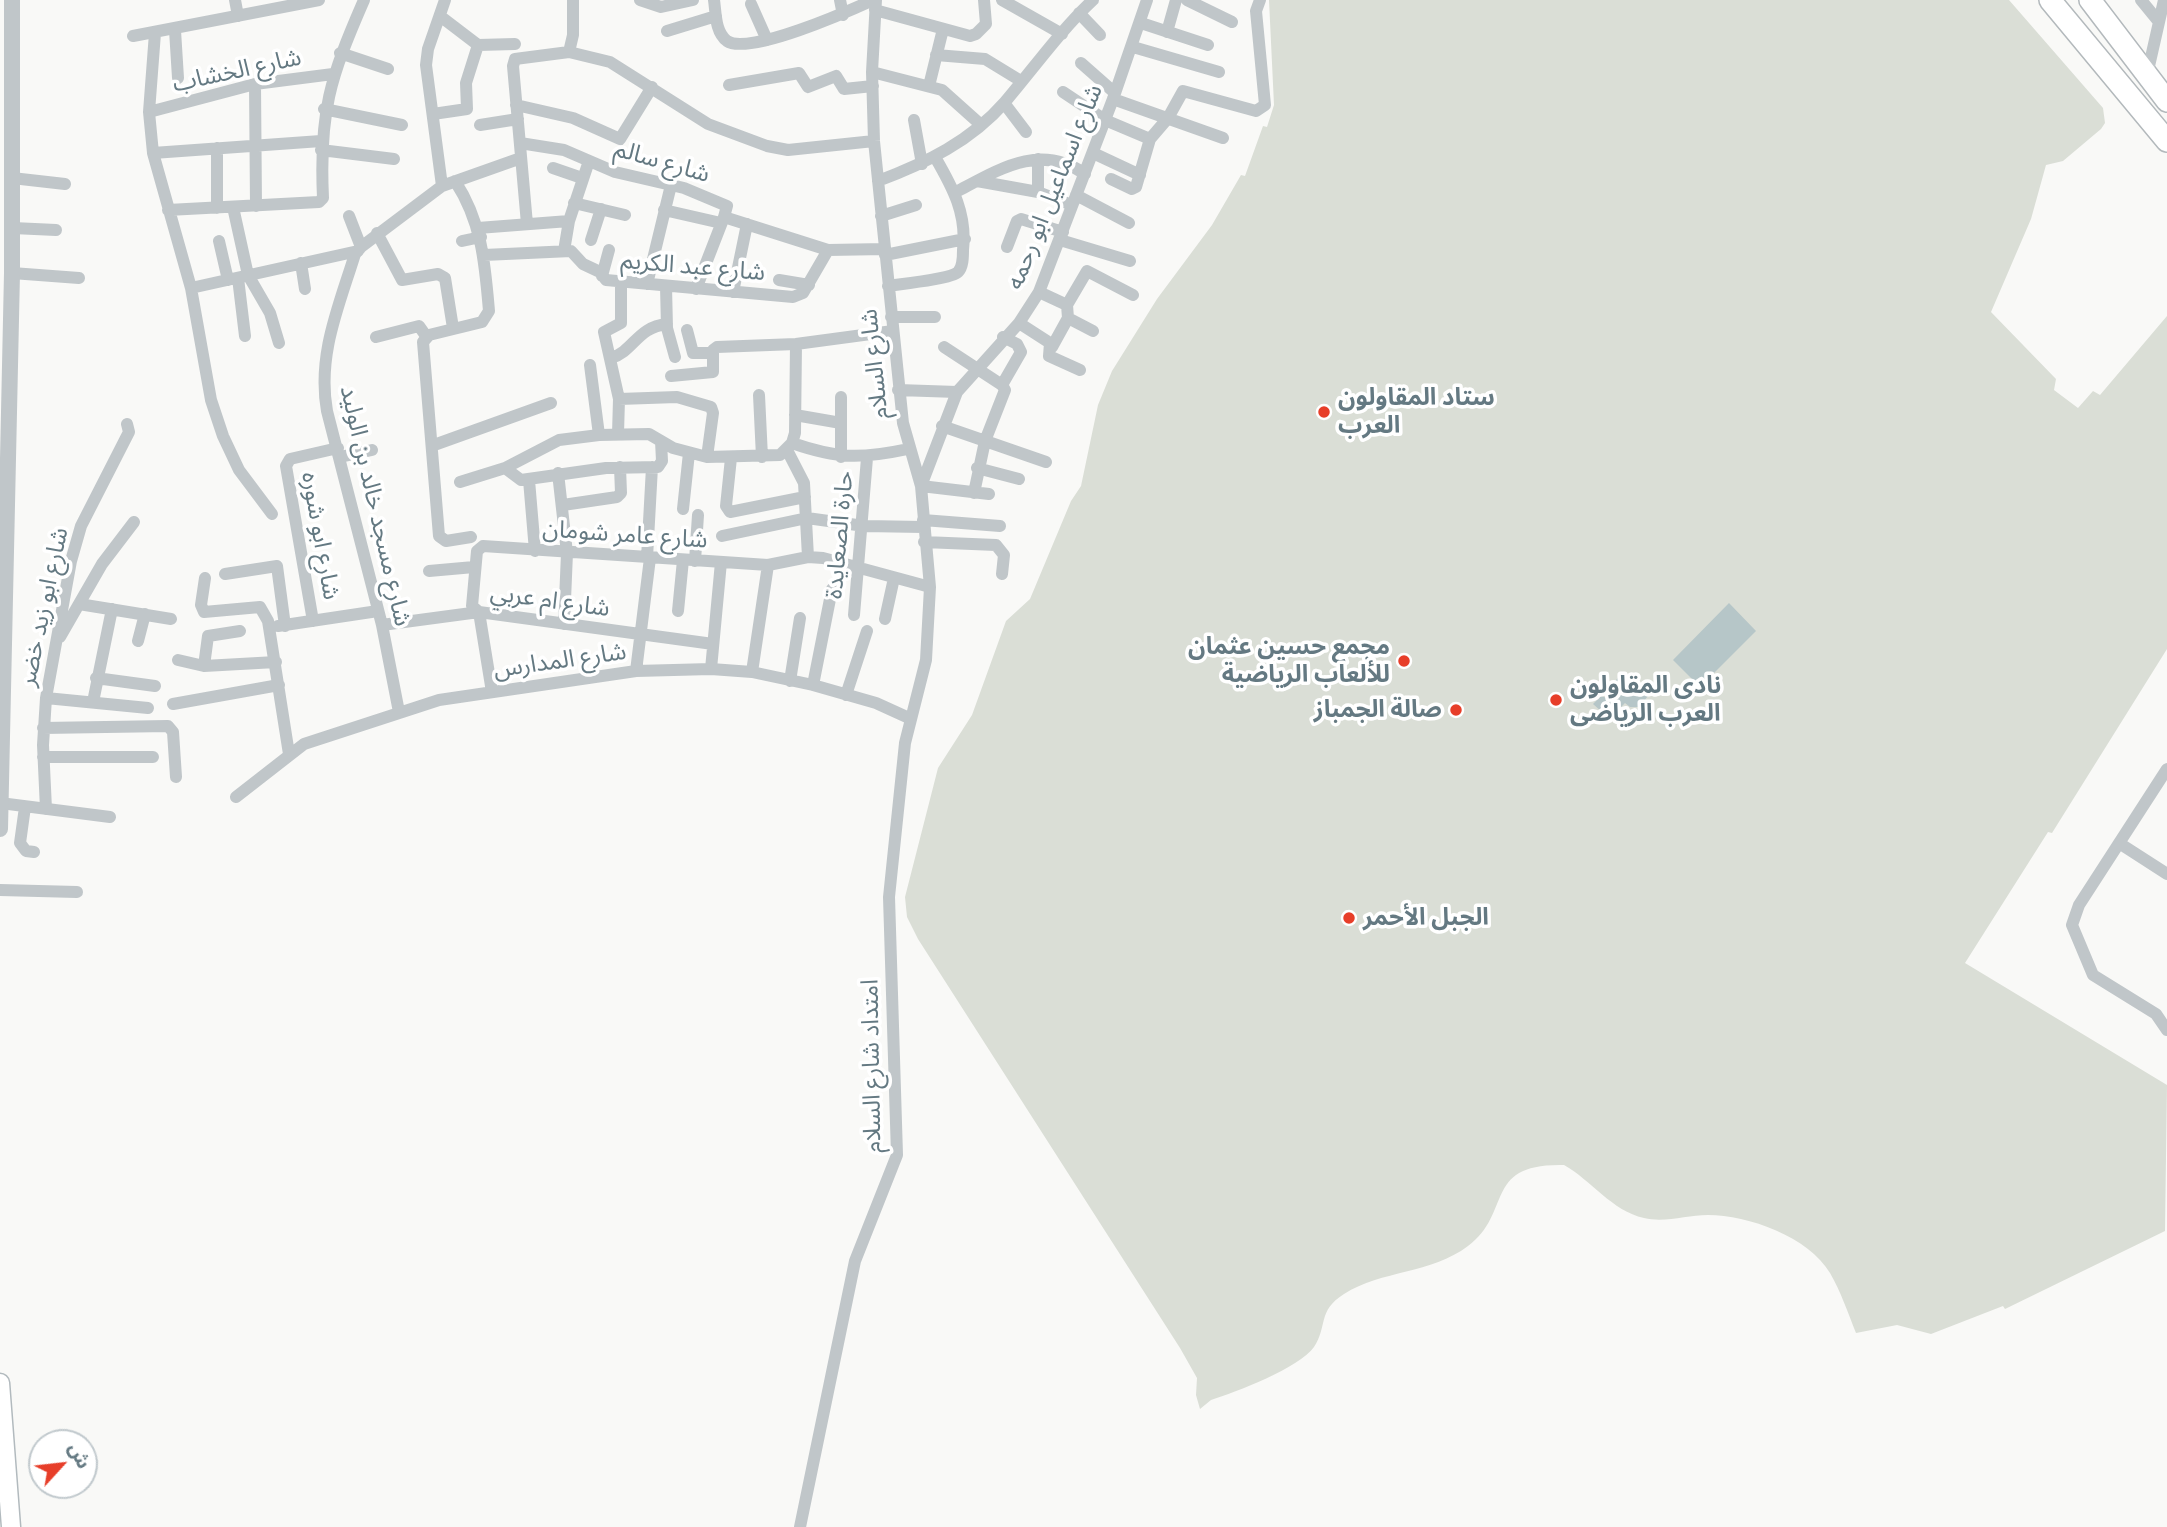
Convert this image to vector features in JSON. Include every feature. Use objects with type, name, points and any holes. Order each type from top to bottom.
[{"type":"highway","points":[[2050,0],[2167,141]]},
{"type":"highway","points":[[2090,0],[2167,101]]},
{"type":"main road","points":[[0,1383],[12,1527]]},
{"type":"street","points":[[0,829],[12,273],[12,0]]},
{"type":"street","points":[[235,0],[238,16]]},
{"type":"street","points":[[134,36],[175,30],[281,4],[315,0]]},
{"type":"street","points":[[168,210],[319,202],[323,198],[321,146],[324,109],[340,53],[364,0]]},
{"type":"street","points":[[442,186],[426,65],[445,0]]},
{"type":"street","points":[[569,52],[574,26],[573,0]]},
{"type":"street","points":[[640,0],[661,7],[693,0]]},
{"type":"street","points":[[713,0],[719,30],[725,40],[734,44],[767,40],[875,3],[943,29],[970,36],[986,24],[984,0]]},
{"type":"street","points":[[841,0],[843,15]]},
{"type":"street","points":[[1002,0],[1062,34]]},
{"type":"street","points":[[878,181],[936,158],[980,124],[1004,103],[1093,0]]},
{"type":"street","name":"شارع اسماعيل ابو رحمه","points":[[921,486],[957,392],[976,367],[1018,323],[1039,292],[1133,47],[1147,0]]},
{"type":"street","points":[[1167,32],[1176,0]]},
{"type":"street","points":[[1187,0],[1232,22]]},
{"type":"street","points":[[1111,179],[1132,189],[1136,187],[1150,139],[1168,118],[1180,94],[1188,90],[1256,111],[1265,105],[1256,11],[1260,0]]},
{"type":"street","points":[[2141,0],[2160,22]]},
{"type":"street","points":[[2147,75],[2164,0]]},
{"type":"street","name":"شارع السلام","points":[[875,3],[872,72],[874,142],[898,390],[908,449],[921,486],[930,587],[926,660],[909,718]]},
{"type":"street","points":[[751,4],[767,40]]},
{"type":"street","points":[[1079,13],[1100,34]]},
{"type":"street","points":[[440,16],[478,45],[515,44]]},
{"type":"street","points":[[667,31],[716,16]]},
{"type":"street","points":[[1141,23],[1208,45]]},
{"type":"street","points":[[929,86],[943,29]]},
{"type":"street","points":[[175,30],[178,78]]},
{"type":"street","points":[[155,33],[149,112],[153,153],[191,288],[211,400],[223,436],[239,470],[272,514]]},
{"type":"street","points":[[969,57],[970,36]]},
{"type":"street","points":[[433,114],[467,109],[466,83],[478,45]]},
{"type":"street","points":[[1133,47],[1219,72]]},
{"type":"street","points":[[527,224],[517,119],[515,60],[569,52],[610,62],[708,124],[767,146],[788,150],[874,142]]},
{"type":"street","points":[[340,53],[388,69]]},
{"type":"street","points":[[936,55],[993,62],[1021,81]]},
{"type":"street","points":[[1081,63],[1114,96],[1223,138]]},
{"type":"street","points":[[872,72],[929,86],[953,97],[980,124]]},
{"type":"street","points":[[729,85],[799,73],[810,88],[836,76],[844,89],[873,86]]},
{"type":"street","name":"شارع الخشاب","points":[[149,112],[255,84],[333,74]]},
{"type":"street","points":[[255,84],[256,206]]},
{"type":"street","points":[[516,105],[573,118],[620,139],[652,87]]},
{"type":"street","points":[[1063,92],[1105,120],[1150,139]]},
{"type":"street","points":[[1004,103],[1026,132]]},
{"type":"street","points":[[324,109],[402,125]]},
{"type":"street","points":[[480,125],[517,119]]},
{"type":"street","points":[[914,120],[922,164]]},
{"type":"street","name":"شارع سالم","points":[[520,143],[564,150],[615,172],[671,185],[724,203],[727,206],[723,220],[747,224],[828,250]]},
{"type":"street","points":[[153,153],[256,145],[321,146],[394,159]]},
{"type":"street","points":[[217,148],[217,208]]},
{"type":"street","points":[[1093,153],[1140,175]]},
{"type":"street","points":[[191,288],[359,249],[442,186],[521,158]]},
{"type":"street","points":[[888,286],[959,272],[965,239],[956,192],[936,158]]},
{"type":"street","points":[[956,192],[1006,167],[1038,159],[1063,161],[1085,173]]},
{"type":"street","points":[[1038,159],[1038,192]]},
{"type":"street","points":[[484,255],[564,251],[569,221],[589,161]]},
{"type":"street","points":[[554,167],[582,178]]},
{"type":"street","points":[[12,178],[65,184]]},
{"type":"street","points":[[455,181],[467,198],[479,232],[489,311],[482,322],[426,336],[423,342],[434,445],[551,403]]},
{"type":"street","points":[[977,181],[1074,200],[1129,223]]},
{"type":"street","points":[[647,284],[671,185]]},
{"type":"street","points":[[575,203],[625,215]]},
{"type":"street","points":[[881,216],[916,205]]},
{"type":"street","points":[[233,207],[245,336]]},
{"type":"street","points":[[591,240],[601,209]]},
{"type":"street","points":[[664,210],[723,220],[696,289]]},
{"type":"street","points":[[349,216],[359,249]]},
{"type":"street","points":[[1007,247],[1017,221],[1021,219],[1130,261]]},
{"type":"street","points":[[462,241],[479,232],[527,224],[569,221]]},
{"type":"street","points":[[733,292],[747,224]]},
{"type":"street","points":[[12,228],[56,230]]},
{"type":"street","points":[[377,233],[402,280],[438,274],[445,278],[453,328]]},
{"type":"street","points":[[779,280],[809,285],[828,250],[885,252],[965,239]]},
{"type":"street","points":[[219,241],[238,278],[270,313],[279,343]]},
{"type":"street","name":"شارع مسجد خالد بن الوليد","points":[[359,249],[324,360],[324,394],[379,611],[399,712]]},
{"type":"street","points":[[602,276],[609,250]]},
{"type":"street","name":"شارع عبد الكريم","points":[[564,251],[575,252],[583,264],[595,269],[602,276],[621,283],[793,297],[803,293],[809,285]]},
{"type":"street","points":[[301,263],[305,289]]},
{"type":"street","points":[[1080,370],[1049,356],[1087,271],[1133,295]]},
{"type":"street","points":[[12,273],[79,278]]},
{"type":"street","points":[[618,434],[619,399],[604,331],[621,323],[621,283]]},
{"type":"street","points":[[666,286],[667,324],[675,357]]},
{"type":"street","points":[[1039,292],[1093,331]]},
{"type":"street","points":[[891,317],[935,317]]},
{"type":"street","points":[[1018,323],[1052,347]]},
{"type":"street","points":[[611,358],[621,354],[646,330],[667,324]]},
{"type":"street","points":[[376,337],[419,326],[426,336]]},
{"type":"street","points":[[687,330],[693,353],[713,353]]},
{"type":"street","points":[[671,376],[713,372],[713,353],[717,347],[796,344],[893,331]]},
{"type":"street","points":[[974,493],[977,468],[985,441],[1004,396],[1002,385],[1021,352],[1017,344],[1003,337]]},
{"type":"street","points":[[796,344],[795,415],[790,446],[804,483],[808,557],[930,587]]},
{"type":"street","points":[[944,347],[1002,385]]},
{"type":"street","points":[[590,365],[599,435]]},
{"type":"street","points":[[898,390],[957,392]]},
{"type":"street","points":[[759,395],[762,457]]},
{"type":"street","points":[[619,399],[677,397],[711,407],[713,413],[707,457]]},
{"type":"street","points":[[841,397],[841,457]]},
{"type":"street","points":[[795,415],[841,423]]},
{"type":"street","name":"شارع ابو زيد خضر","points":[[46,809],[43,728],[46,698],[80,526],[129,432],[127,424]]},
{"type":"street","points":[[942,426],[1046,462]]},
{"type":"street","points":[[460,482],[505,468],[559,440],[599,435],[649,434],[689,453],[707,457],[780,455],[790,446]]},
{"type":"street","points":[[505,468],[514,477],[529,480],[558,473],[652,467],[661,465],[661,441]]},
{"type":"street","name":"شارع عامر شومان","points":[[434,445],[439,536],[446,541],[475,542],[535,551],[768,565],[808,557]]},
{"type":"street","points":[[790,446],[841,457],[867,458],[908,449]]},
{"type":"street","points":[[339,452],[372,450]]},
{"type":"street","name":"شارع ابو شوره","points":[[313,621],[286,466],[290,459],[339,452]]},
{"type":"street","points":[[682,509],[689,453]]},
{"type":"street","points":[[731,458],[726,506],[730,512],[806,497]]},
{"type":"street","name":"حارة الصعايدة","points":[[854,615],[860,569],[867,458]]},
{"type":"street","points":[[563,505],[617,497],[621,493],[620,467]]},
{"type":"street","points":[[636,671],[649,558],[652,467]]},
{"type":"street","points":[[977,468],[1018,479]]},
{"type":"street","points":[[558,473],[568,553],[564,624]]},
{"type":"street","points":[[529,480],[535,551]]},
{"type":"street","points":[[921,486],[989,494]]},
{"type":"street","points":[[678,611],[698,515]]},
{"type":"street","points":[[722,536],[807,518],[863,526],[1000,526]]},
{"type":"street","points":[[55,646],[102,564],[134,522]]},
{"type":"street","points":[[475,542],[472,606],[479,612],[492,692]]},
{"type":"street","points":[[924,542],[996,545],[1004,555],[1002,574]]},
{"type":"street","points":[[711,669],[721,562]]},
{"type":"street","points":[[752,672],[768,565]]},
{"type":"street","points":[[225,574],[277,566],[285,626]]},
{"type":"street","points":[[429,571],[474,567]]},
{"type":"street","points":[[205,578],[201,605],[204,612],[260,607],[263,610],[271,628],[289,754]]},
{"type":"street","points":[[886,619],[894,578]]},
{"type":"street","points":[[813,685],[832,589]]},
{"type":"street","points":[[79,604],[171,619]]},
{"type":"street","points":[[93,702],[112,609]]},
{"type":"street","points":[[271,628],[379,611]]},
{"type":"street","name":"شارع ام عربي","points":[[382,625],[479,612],[713,644]]},
{"type":"street","points":[[138,641],[145,614]]},
{"type":"street","points":[[790,681],[800,618]]},
{"type":"street","points":[[204,666],[208,636],[240,631]]},
{"type":"street","points":[[846,695],[867,631]]},
{"type":"street","points":[[178,660],[204,666],[276,662]]},
{"type":"street","name":"شارع المدارس","points":[[236,797],[270,774],[289,754],[304,744],[399,712],[439,700],[636,671],[711,669],[752,672],[813,685],[887,707],[909,718]]},
{"type":"street","points":[[96,678],[155,686]]},
{"type":"street","points":[[173,704],[279,685]]},
{"type":"street","points":[[46,698],[148,708]]},
{"type":"street","name":"امتداد شارع السلام","points":[[800,1527],[855,1261],[897,1155],[889,897],[909,718]]},
{"type":"street","points":[[43,728],[168,726],[173,732],[176,777]]},
{"type":"street","points":[[43,757],[153,757]]},
{"type":"street","points":[[2167,769],[2079,905],[2073,919],[2072,931],[2093,975],[2156,1014],[2167,1030]]},
{"type":"street","points":[[0,803],[110,817]]},
{"type":"street","points":[[25,807],[20,843],[26,851],[34,852]]},
{"type":"street","points":[[2119,843],[2167,874]]},
{"type":"street","points":[[0,890],[77,892]]},
{"type":"shaded area","name":"نادى المقاولون العرب الرياضى","points":[[1269,0],[2009,0],[2103,108],[2105,123],[2101,129],[2063,161],[2046,165],[2031,219],[1991,312],[2056,379],[2054,390],[2078,408],[2093,391],[2100,395],[2167,316],[2167,649],[2052,833],[2048,832],[1965,963],[2167,1085],[2165,1231],[2005,1309],[2003,1306],[1931,1334],[1897,1325],[1856,1333],[1830,1273],[1820,1260],[1793,1239],[1759,1224],[1724,1216],[1700,1215],[1660,1220],[1644,1218],[1622,1209],[1564,1165],[1538,1167],[1521,1172],[1509,1181],[1482,1233],[1468,1246],[1438,1262],[1374,1280],[1344,1294],[1330,1306],[1318,1339],[1306,1355],[1266,1378],[1211,1400],[1200,1409],[1196,1395],[1197,1378],[1180,1348],[918,939],[907,917],[905,897],[938,768],[972,715],[1006,621],[1030,599],[1071,501],[1081,486],[1098,405],[1112,371],[1157,299],[1212,225],[1241,175],[1245,176],[1263,126],[1267,127],[1274,105]]},
{"type":"shaded area","points":[[1729,603],[1756,631],[1700,687],[1673,660]]},
{"type":"shaded area","points":[[1624,672],[1648,696],[1639,707],[1630,707],[1625,703],[1616,712],[1601,711],[1593,704],[1601,696],[1612,700],[1617,695],[1609,687]]},
{"type":"place","name":"ستاد المقاولون العرب","points":[[1324,412]]},
{"type":"place","name":"مجمع حسين عثمان للألعاب الرياضية","points":[[1404,661]]},
{"type":"place","name":"نادى المقاولون العرب الرياضى","points":[[1556,700]]},
{"type":"place","name":"صالة الجمباز","points":[[1456,710]]},
{"type":"place","name":"الجبل الأحمر","points":[[1349,918]]}]
